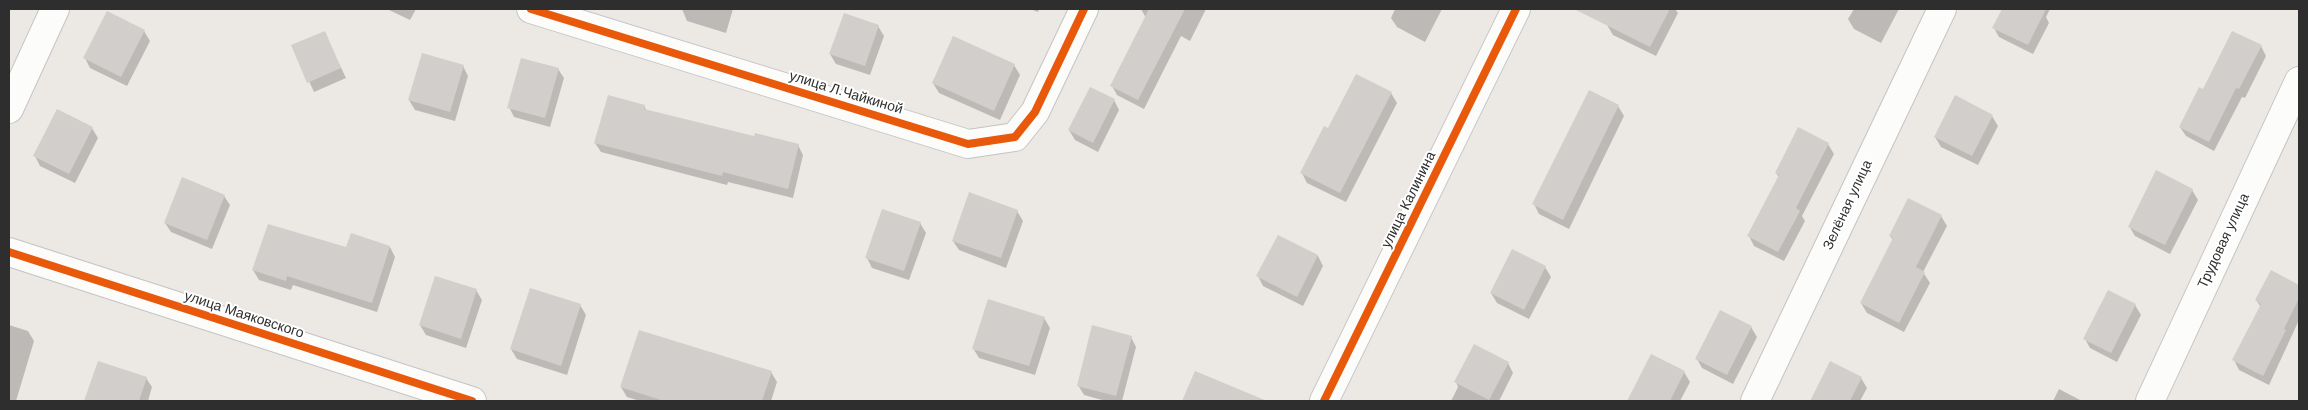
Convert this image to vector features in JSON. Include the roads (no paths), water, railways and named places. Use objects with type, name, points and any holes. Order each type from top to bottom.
[{"type":"street","points":[[9,109],[55,9]]},
{"type":"street","name":"улица Л.Чайкиной","points":[[532,9],[968,144],[1015,137],[1036,112],[1084,9]]},
{"type":"street","name":"улица Калинина","points":[[1324,401],[1516,9]]},
{"type":"street","name":"Зелёная улица","points":[[1755,401],[1942,9]]},
{"type":"street","name":"Трудовая улица","points":[[2150,401],[2299,81]]},
{"type":"street","name":"улица Маяковского","points":[[9,252],[472,401]]}]
